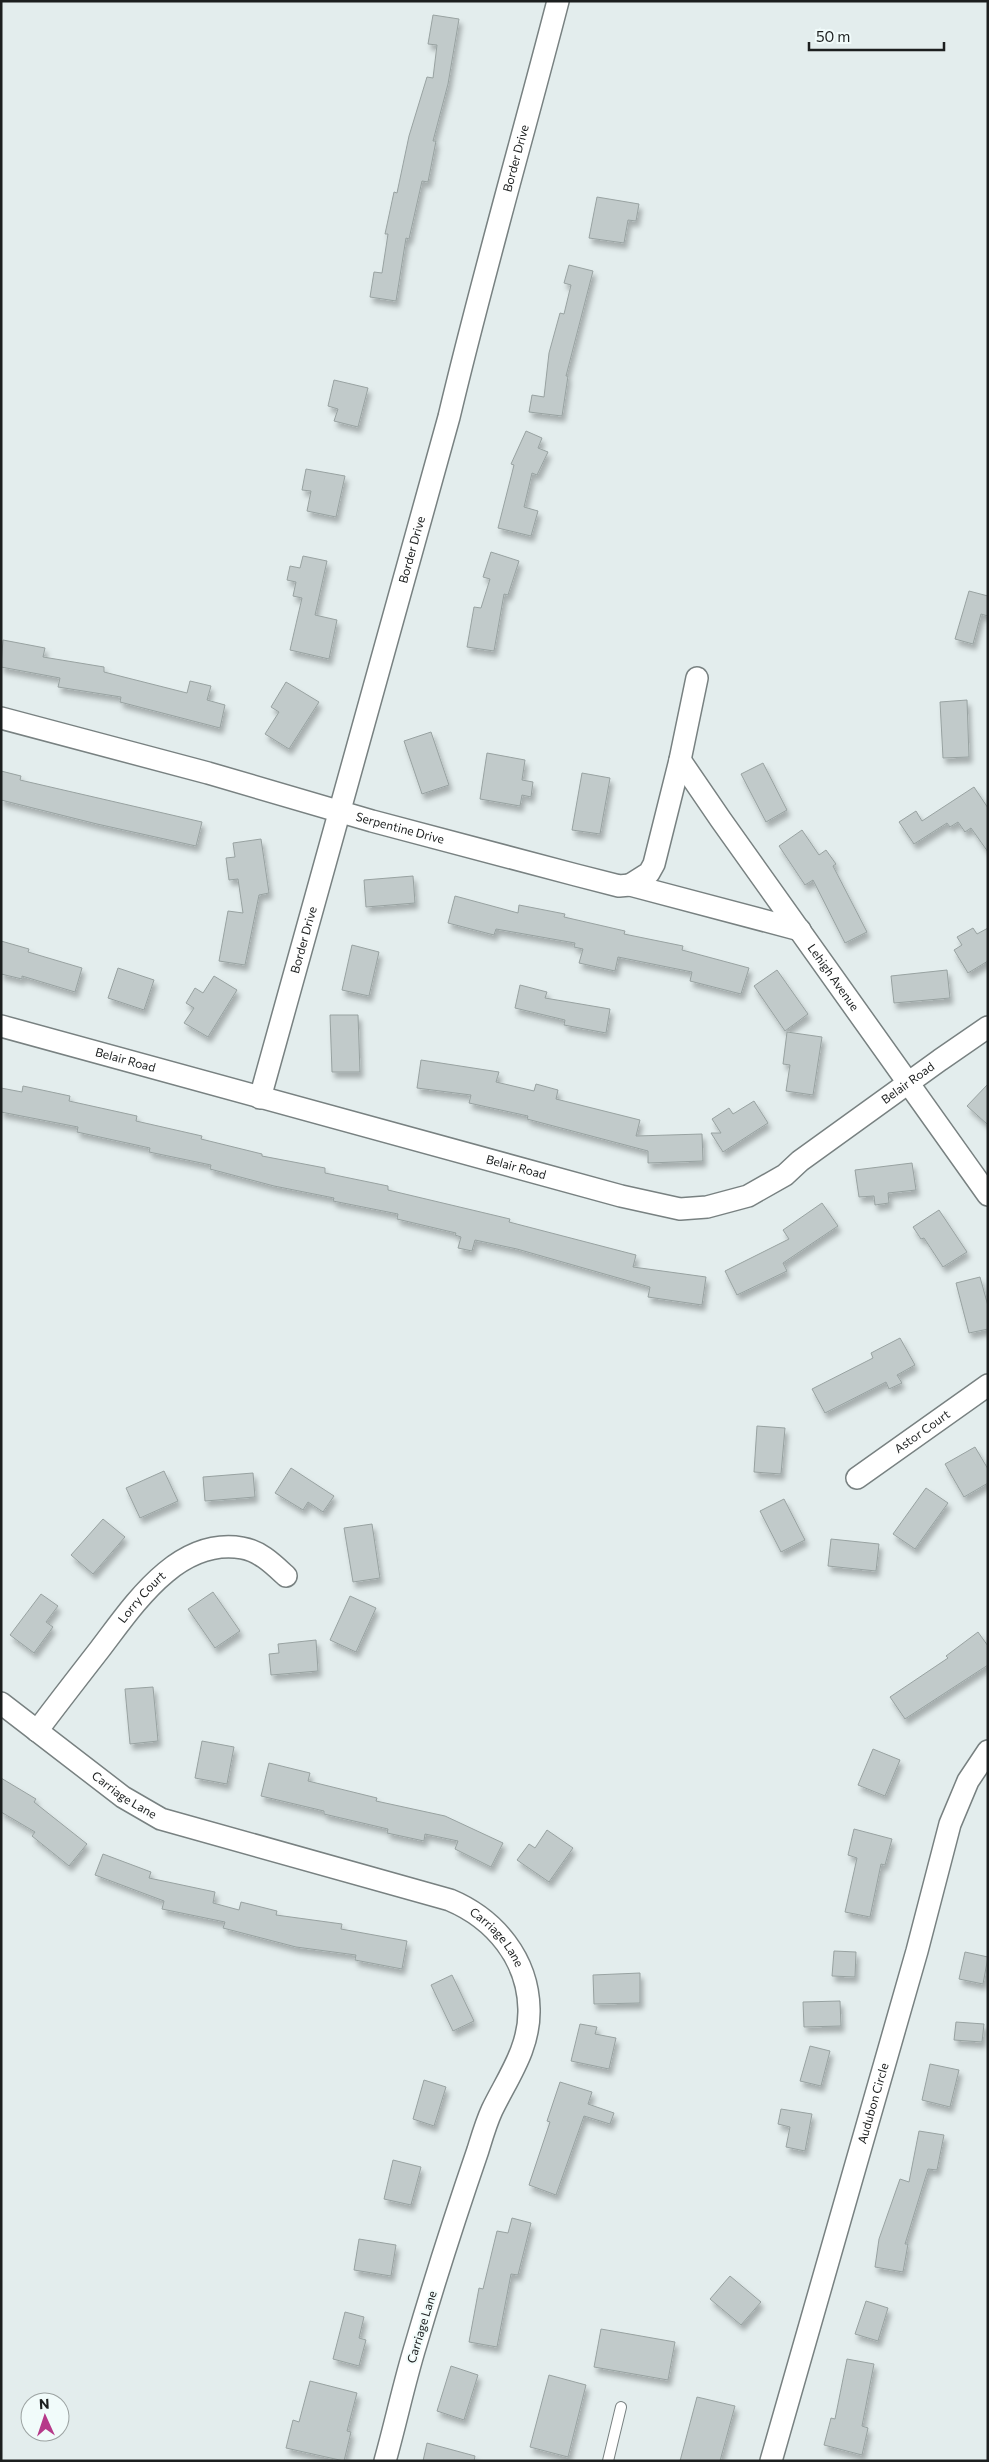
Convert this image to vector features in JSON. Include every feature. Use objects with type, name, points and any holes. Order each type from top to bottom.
[{"type":"street","name":"Border Drive","points":[[260,1098],[449,417],[471,324],[558,1]]},
{"type":"street","points":[[630,885],[649,873],[654,864],[698,678]]},
{"type":"street","name":"Serpentine Drive","points":[[1,718],[576,875],[619,886],[630,885],[800,930]]},
{"type":"street","name":"Lehigh Avenue","points":[[680,760],[988,1194]]},
{"type":"street","name":"Belair Road","points":[[1,1026],[621,1196],[680,1208],[728,1203],[767,1187],[908,1083],[988,1027]]},
{"type":"street","name":"Astor Court","points":[[857,1478],[988,1385]]},
{"type":"street","name":"Lorry Court","points":[[37,1730],[144,1592],[172,1567],[211,1550],[241,1548],[255,1552],[268,1560],[286,1576]]},
{"type":"street","name":"Carriage Lane","points":[[1,1703],[123,1797],[161,1819],[450,1900],[478,1914],[493,1926],[515,1956],[527,1990],[529,2027],[525,2046],[491,2112],[477,2152],[416,2345],[385,2461]]},
{"type":"street","name":"Audubon Circle","points":[[771,2461],[798,2373],[917,1950],[950,1824],[968,1781],[988,1751]]},
{"type":"lane","points":[[608,2461],[621,2406]]},
{"type":"building","points":[[433,15],[459,19],[448,84],[433,141],[436,141],[428,182],[422,181],[409,239],[406,238],[396,301],[370,297],[374,272],[382,273],[388,234],[385,234],[394,192],[397,193],[409,136],[427,77],[433,78],[437,45],[428,44]]},
{"type":"building","points":[[597,197],[639,204],[636,221],[628,220],[624,243],[589,238]]},
{"type":"building","points":[[569,265],[593,271],[566,376],[568,376],[562,416],[529,412],[532,395],[544,397],[549,353],[560,313],[564,314],[571,285],[564,283]]},
{"type":"building","points":[[334,380],[368,388],[358,427],[334,421],[338,409],[328,406]]},
{"type":"building","points":[[526,431],[542,438],[538,448],[548,452],[537,475],[532,473],[524,507],[538,511],[531,536],[498,528],[514,465],[511,464]]},
{"type":"building","points":[[306,469],[345,476],[336,517],[307,511],[311,491],[302,490]]},
{"type":"building","points":[[491,552],[519,561],[508,595],[504,594],[494,651],[467,647],[474,607],[481,608],[490,579],[483,577]]},
{"type":"building","points":[[303,556],[327,561],[315,615],[337,620],[329,659],[290,650],[302,598],[293,596],[296,582],[287,580],[290,566],[300,568]]},
{"type":"building","points":[[969,591],[988,596],[988,616],[981,614],[973,644],[955,639]]},
{"type":"building","points":[[3,640],[45,648],[43,657],[104,667],[104,672],[187,693],[190,681],[211,686],[207,700],[225,705],[220,728],[120,702],[121,697],[58,687],[60,678],[1,667]]},
{"type":"building","points":[[286,682],[319,702],[289,749],[265,734],[279,712],[271,707]]},
{"type":"building","points":[[967,700],[969,757],[943,758],[940,702]]},
{"type":"building","points":[[431,732],[449,785],[422,794],[404,741]]},
{"type":"building","points":[[487,753],[525,760],[522,780],[533,782],[531,797],[522,795],[520,806],[480,799]]},
{"type":"building","points":[[763,763],[787,810],[766,822],[741,774]]},
{"type":"building","points":[[1,771],[21,776],[20,780],[202,822],[196,846],[1,800]]},
{"type":"building","points":[[582,773],[610,778],[600,834],[572,830]]},
{"type":"building","points":[[974,787],[988,808],[988,852],[971,828],[965,832],[958,822],[950,827],[947,823],[914,844],[899,822],[916,811],[922,821]]},
{"type":"building","points":[[802,830],[819,855],[826,850],[836,864],[833,866],[867,932],[845,943],[813,880],[805,885],[779,846]]},
{"type":"building","points":[[261,839],[269,893],[259,895],[245,965],[219,961],[228,911],[243,913],[238,879],[229,880],[226,858],[235,857],[233,843]]},
{"type":"building","points":[[413,876],[415,903],[366,907],[364,880]]},
{"type":"building","points":[[455,896],[518,913],[519,905],[565,914],[564,917],[625,931],[624,934],[683,946],[682,950],[749,968],[741,994],[690,981],[692,972],[618,957],[615,971],[579,963],[583,949],[574,947],[575,943],[496,929],[494,935],[448,923]]},
{"type":"building","points":[[973,928],[977,934],[988,928],[988,961],[968,973],[954,950],[962,945],[957,937]]},
{"type":"building","points":[[1,941],[29,949],[28,952],[82,968],[75,992],[22,976],[22,979],[1,974]]},
{"type":"building","points":[[352,945],[379,952],[369,996],[342,990]]},
{"type":"building","points":[[118,968],[154,980],[144,1010],[108,998]]},
{"type":"building","points":[[777,970],[808,1014],[785,1031],[754,986]]},
{"type":"building","points":[[947,970],[950,998],[894,1003],[891,976]]},
{"type":"building","points":[[214,976],[237,990],[208,1037],[184,1023],[194,1008],[186,1003],[195,988],[203,993]]},
{"type":"building","points":[[520,985],[547,992],[545,998],[610,1009],[606,1033],[564,1025],[565,1020],[515,1008]]},
{"type":"building","points":[[330,1015],[358,1015],[360,1072],[332,1072]]},
{"type":"building","points":[[787,1032],[822,1037],[813,1095],[786,1091],[790,1065],[783,1064]]},
{"type":"building","points":[[421,1060],[499,1072],[496,1082],[534,1091],[536,1084],[558,1090],[556,1099],[640,1120],[636,1136],[702,1134],[703,1161],[648,1163],[648,1151],[527,1119],[528,1116],[469,1103],[471,1095],[417,1088]]},
{"type":"building","points":[[988,1084],[988,1125],[967,1106]]},
{"type":"building","points":[[23,1086],[70,1096],[69,1101],[137,1116],[136,1121],[202,1136],[201,1139],[262,1154],[262,1156],[325,1168],[325,1173],[388,1186],[388,1190],[510,1219],[509,1222],[636,1255],[633,1267],[706,1277],[702,1305],[648,1297],[650,1287],[517,1249],[475,1240],[472,1251],[458,1248],[461,1237],[455,1235],[456,1233],[397,1219],[398,1214],[333,1201],[334,1198],[274,1186],[210,1169],[211,1165],[149,1152],[150,1148],[77,1132],[78,1127],[1,1112],[1,1088],[22,1092]]},
{"type":"building","points":[[754,1101],[768,1123],[723,1152],[711,1133],[721,1133],[712,1119],[729,1108],[733,1114]]},
{"type":"building","points":[[912,1163],[916,1190],[888,1193],[889,1203],[875,1205],[874,1196],[859,1197],[855,1170]]},
{"type":"building","points":[[822,1203],[838,1226],[783,1263],[787,1271],[737,1295],[725,1271],[789,1239],[783,1230]]},
{"type":"building","points":[[939,1210],[967,1252],[943,1267],[924,1238],[921,1239],[913,1227]]},
{"type":"building","points":[[980,1277],[988,1306],[988,1329],[969,1333],[956,1283]]},
{"type":"building","points":[[900,1338],[915,1365],[897,1375],[902,1383],[889,1389],[886,1382],[825,1413],[812,1389],[873,1358],[871,1353]]},
{"type":"building","points":[[757,1426],[785,1428],[781,1474],[754,1472]]},
{"type":"building","points":[[975,1447],[988,1469],[988,1483],[964,1497],[945,1464]]},
{"type":"building","points":[[291,1468],[334,1496],[323,1512],[308,1502],[303,1510],[275,1493]]},
{"type":"building","points":[[164,1471],[178,1501],[140,1518],[126,1488]]},
{"type":"building","points":[[253,1473],[255,1497],[205,1501],[203,1477]]},
{"type":"building","points":[[926,1488],[948,1503],[915,1549],[893,1534]]},
{"type":"building","points":[[784,1499],[805,1540],[781,1552],[760,1511]]},
{"type":"building","points":[[103,1519],[125,1537],[93,1574],[71,1555]]},
{"type":"building","points":[[372,1524],[380,1578],[353,1582],[344,1528]]},
{"type":"building","points":[[831,1539],[879,1544],[876,1571],[828,1566]]},
{"type":"building","points":[[213,1592],[240,1631],[215,1648],[188,1609]]},
{"type":"building","points":[[41,1594],[58,1606],[46,1622],[53,1627],[34,1653],[10,1635]]},
{"type":"building","points":[[350,1596],[376,1608],[356,1652],[330,1640]]},
{"type":"building","points":[[978,1632],[988,1646],[988,1665],[905,1719],[890,1697],[948,1658],[946,1656]]},
{"type":"building","points":[[316,1640],[318,1671],[271,1675],[269,1654],[279,1653],[278,1644]]},
{"type":"building","points":[[153,1687],[158,1741],[130,1744],[125,1689]]},
{"type":"building","points":[[202,1741],[234,1747],[227,1784],[195,1778]]},
{"type":"building","points":[[873,1749],[900,1760],[885,1796],[858,1785]]},
{"type":"building","points":[[269,1763],[310,1773],[308,1781],[377,1798],[376,1801],[445,1816],[503,1843],[491,1867],[455,1849],[458,1841],[425,1834],[424,1841],[387,1833],[388,1829],[324,1814],[324,1811],[261,1796]]},
{"type":"building","points":[[1,1778],[36,1799],[34,1802],[87,1844],[69,1866],[32,1836],[35,1832],[1,1812]]},
{"type":"building","points":[[854,1829],[892,1839],[885,1865],[881,1864],[870,1917],[845,1912],[857,1858],[848,1855]]},
{"type":"building","points":[[547,1830],[573,1848],[549,1882],[517,1860],[529,1844],[535,1848]]},
{"type":"building","points":[[103,1854],[151,1872],[149,1878],[215,1892],[213,1903],[239,1910],[241,1902],[277,1911],[276,1915],[342,1924],[341,1929],[407,1941],[402,1969],[355,1960],[356,1955],[296,1947],[223,1928],[225,1922],[162,1909],[164,1901],[95,1875]]},
{"type":"building","points":[[834,1951],[856,1952],[855,1977],[832,1976]]},
{"type":"building","points":[[965,1952],[988,1957],[983,1984],[959,1979]]},
{"type":"building","points":[[640,1973],[640,2003],[594,2004],[593,1975]]},
{"type":"building","points":[[452,1975],[474,2021],[453,2031],[431,1985]]},
{"type":"building","points":[[840,2001],[841,2026],[804,2027],[803,2002]]},
{"type":"building","points":[[956,2022],[984,2024],[982,2042],[954,2040]]},
{"type":"building","points":[[580,2024],[597,2027],[595,2034],[616,2038],[609,2069],[571,2061]]},
{"type":"building","points":[[810,2046],[830,2051],[821,2086],[800,2081]]},
{"type":"building","points":[[930,2064],[959,2070],[950,2107],[922,2100]]},
{"type":"building","points":[[424,2080],[446,2087],[434,2126],[413,2119]]},
{"type":"building","points":[[560,2082],[592,2092],[588,2104],[614,2113],[610,2124],[584,2116],[556,2195],[529,2185],[550,2122],[547,2121]]},
{"type":"building","points":[[781,2109],[812,2114],[805,2151],[786,2147],[790,2127],[778,2124]]},
{"type":"building","points":[[919,2131],[944,2135],[937,2170],[928,2169],[905,2244],[908,2244],[903,2272],[875,2267],[879,2239],[900,2179],[909,2182]]},
{"type":"building","points":[[393,2160],[421,2167],[411,2205],[384,2199]]},
{"type":"building","points":[[512,2218],[531,2223],[518,2275],[511,2274],[497,2347],[469,2342],[479,2288],[483,2289],[497,2231],[508,2233]]},
{"type":"building","points":[[359,2239],[396,2245],[391,2276],[354,2270]]},
{"type":"building","points":[[730,2276],[761,2302],[741,2325],[710,2299]]},
{"type":"building","points":[[866,2301],[888,2308],[878,2341],[855,2334]]},
{"type":"building","points":[[345,2312],[364,2317],[359,2338],[366,2340],[359,2366],[333,2359]]},
{"type":"building","points":[[601,2329],[675,2342],[668,2380],[594,2367]]},
{"type":"building","points":[[847,2359],[874,2364],[862,2426],[868,2428],[862,2455],[824,2445],[831,2418],[835,2419]]},
{"type":"building","points":[[451,2366],[478,2375],[464,2420],[437,2411]]},
{"type":"building","points":[[549,2375],[586,2385],[568,2457],[530,2447]]},
{"type":"building","points":[[310,2381],[357,2393],[347,2431],[351,2432],[344,2461],[286,2448],[293,2420],[299,2422]]},
{"type":"building","points":[[697,2397],[735,2406],[720,2461],[680,2461]]},
{"type":"building","points":[[427,2443],[475,2456],[474,2461],[423,2461]]}]
